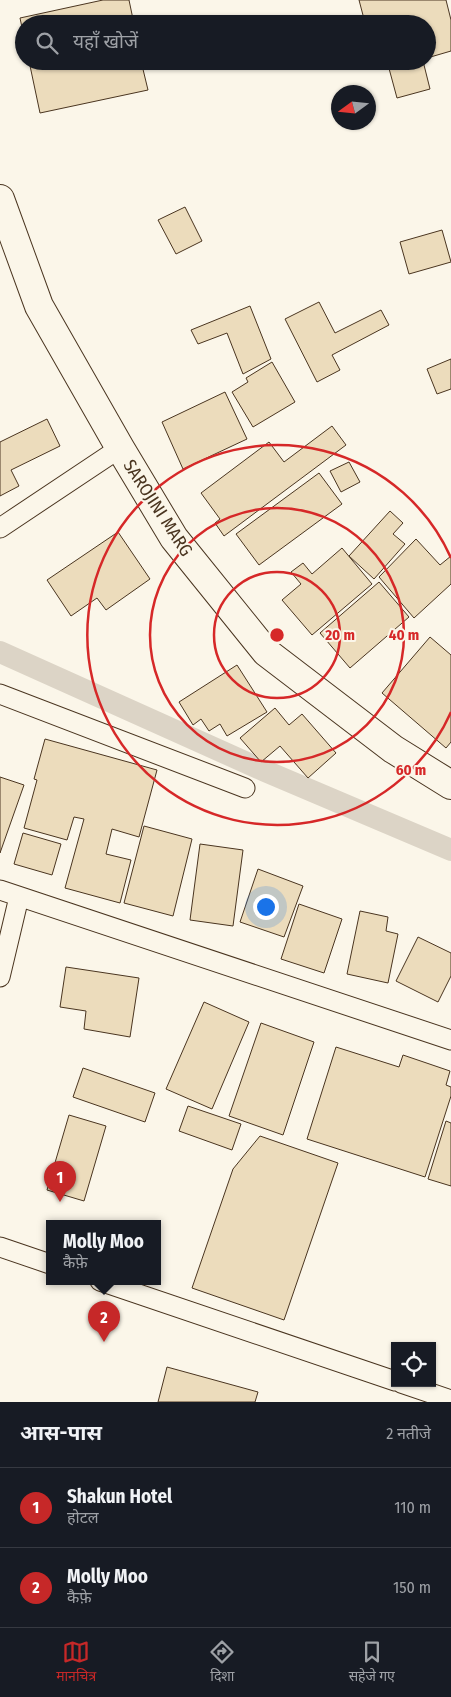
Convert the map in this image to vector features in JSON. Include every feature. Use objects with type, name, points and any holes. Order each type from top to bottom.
[{"type":"street","name":"SAROJINI MARG","points":[[0,199],[39,306],[174,538],[266,652],[393,749],[451,785]]},
{"type":"street","points":[[0,528],[120,448]]},
{"type":"street","points":[[0,694],[245,788]]},
{"type":"street","points":[[0,890],[451,1040]]},
{"type":"street","points":[[0,977],[19,897]]},
{"type":"street","points":[[0,1247],[46,1263]]},
{"type":"street","points":[[112,1285],[391,1380]]},
{"type":"street","points":[[413,1387],[451,1400]]},
{"type":"building","points":[[103,0],[129,0],[132,15],[34,15]]},
{"type":"building","points":[[359,0],[446,0],[451,20],[451,51],[436,55],[436,15],[363,15]]},
{"type":"building","points":[[31,70],[143,70],[148,90],[40,113]]},
{"type":"building","points":[[389,70],[425,70],[430,89],[397,98]]},
{"type":"building","points":[[185,207],[202,241],[176,254],[158,220]]},
{"type":"building","points":[[442,230],[451,262],[409,274],[400,242]]},
{"type":"building","points":[[319,302],[335,333],[381,310],[389,325],[332,355],[340,370],[317,382],[285,319]]},
{"type":"building","points":[[250,306],[271,359],[243,374],[227,333],[198,344],[191,330]]},
{"type":"building","points":[[451,359],[451,389],[437,394],[427,369]]},
{"type":"building","points":[[272,362],[295,402],[253,427],[232,392],[248,382],[246,378]]},
{"type":"building","points":[[225,392],[247,439],[183,469],[162,422]]},
{"type":"building","points":[[47,419],[60,446],[11,470],[19,486],[0,496],[0,442]]},
{"type":"building","points":[[332,426],[346,445],[224,536],[215,523],[220,519],[201,493],[269,442],[284,462]]},
{"type":"building","points":[[349,462],[360,482],[341,492],[330,471]]},
{"type":"building","points":[[319,473],[342,504],[259,565],[236,534]]},
{"type":"building","points":[[390,511],[403,523],[393,534],[405,544],[374,579],[349,556]]},
{"type":"building","points":[[118,532],[150,579],[106,610],[97,598],[71,616],[47,580]]},
{"type":"building","points":[[416,539],[440,565],[451,556],[451,584],[414,618],[379,577]]},
{"type":"building","points":[[342,548],[372,584],[312,635],[282,600],[301,584],[291,572],[303,563],[312,574]]},
{"type":"building","points":[[379,582],[409,617],[350,668],[320,633]]},
{"type":"building","points":[[430,637],[451,655],[451,742],[446,748],[382,693]]},
{"type":"building","points":[[237,665],[267,712],[227,736],[220,724],[209,731],[201,719],[193,725],[179,702]]},
{"type":"building","points":[[275,708],[289,725],[302,714],[336,753],[308,778],[280,746],[261,762],[240,738]]},
{"type":"building","points":[[45,739],[157,770],[139,837],[112,829],[106,854],[131,860],[120,903],[65,888],[84,819],[74,817],[67,840],[24,828],[37,780],[34,779]]},
{"type":"building","points":[[0,777],[24,785],[0,853]]},
{"type":"building","points":[[144,826],[192,839],[173,916],[124,903]]},
{"type":"building","points":[[23,833],[61,844],[52,875],[14,864]]},
{"type":"building","points":[[200,844],[243,850],[233,926],[190,920]]},
{"type":"building","points":[[258,869],[303,886],[284,937],[240,922]]},
{"type":"building","points":[[299,904],[342,919],[324,973],[281,959]]},
{"type":"building","points":[[360,911],[388,917],[386,931],[398,934],[388,983],[347,974]]},
{"type":"building","points":[[418,937],[451,953],[451,976],[438,1002],[396,981]]},
{"type":"building","points":[[66,967],[139,978],[130,1037],[84,1029],[86,1011],[60,1007]]},
{"type":"building","points":[[204,1002],[249,1022],[212,1109],[166,1089]]},
{"type":"building","points":[[261,1023],[314,1042],[283,1135],[229,1116]]},
{"type":"building","points":[[336,1047],[399,1067],[403,1055],[450,1071],[446,1085],[451,1087],[451,1096],[425,1177],[307,1139]]},
{"type":"building","points":[[83,1068],[155,1093],[145,1122],[73,1097]]},
{"type":"building","points":[[188,1106],[241,1124],[232,1150],[179,1131]]},
{"type":"building","points":[[69,1115],[106,1126],[84,1201],[47,1190]]},
{"type":"building","points":[[446,1121],[451,1123],[451,1186],[428,1179]]},
{"type":"building","points":[[260,1136],[338,1163],[284,1320],[192,1288],[233,1169]]},
{"type":"building","points":[[167,1367],[258,1392],[255,1402],[158,1402]]},
{"type":"waterway","points":[[0,652],[265,771],[451,850]]},
{"type":"place","name":"Shakun Hotel","points":[[60,1202]]},
{"type":"place","name":"Molly Moo","points":[[104,1342]]}]
